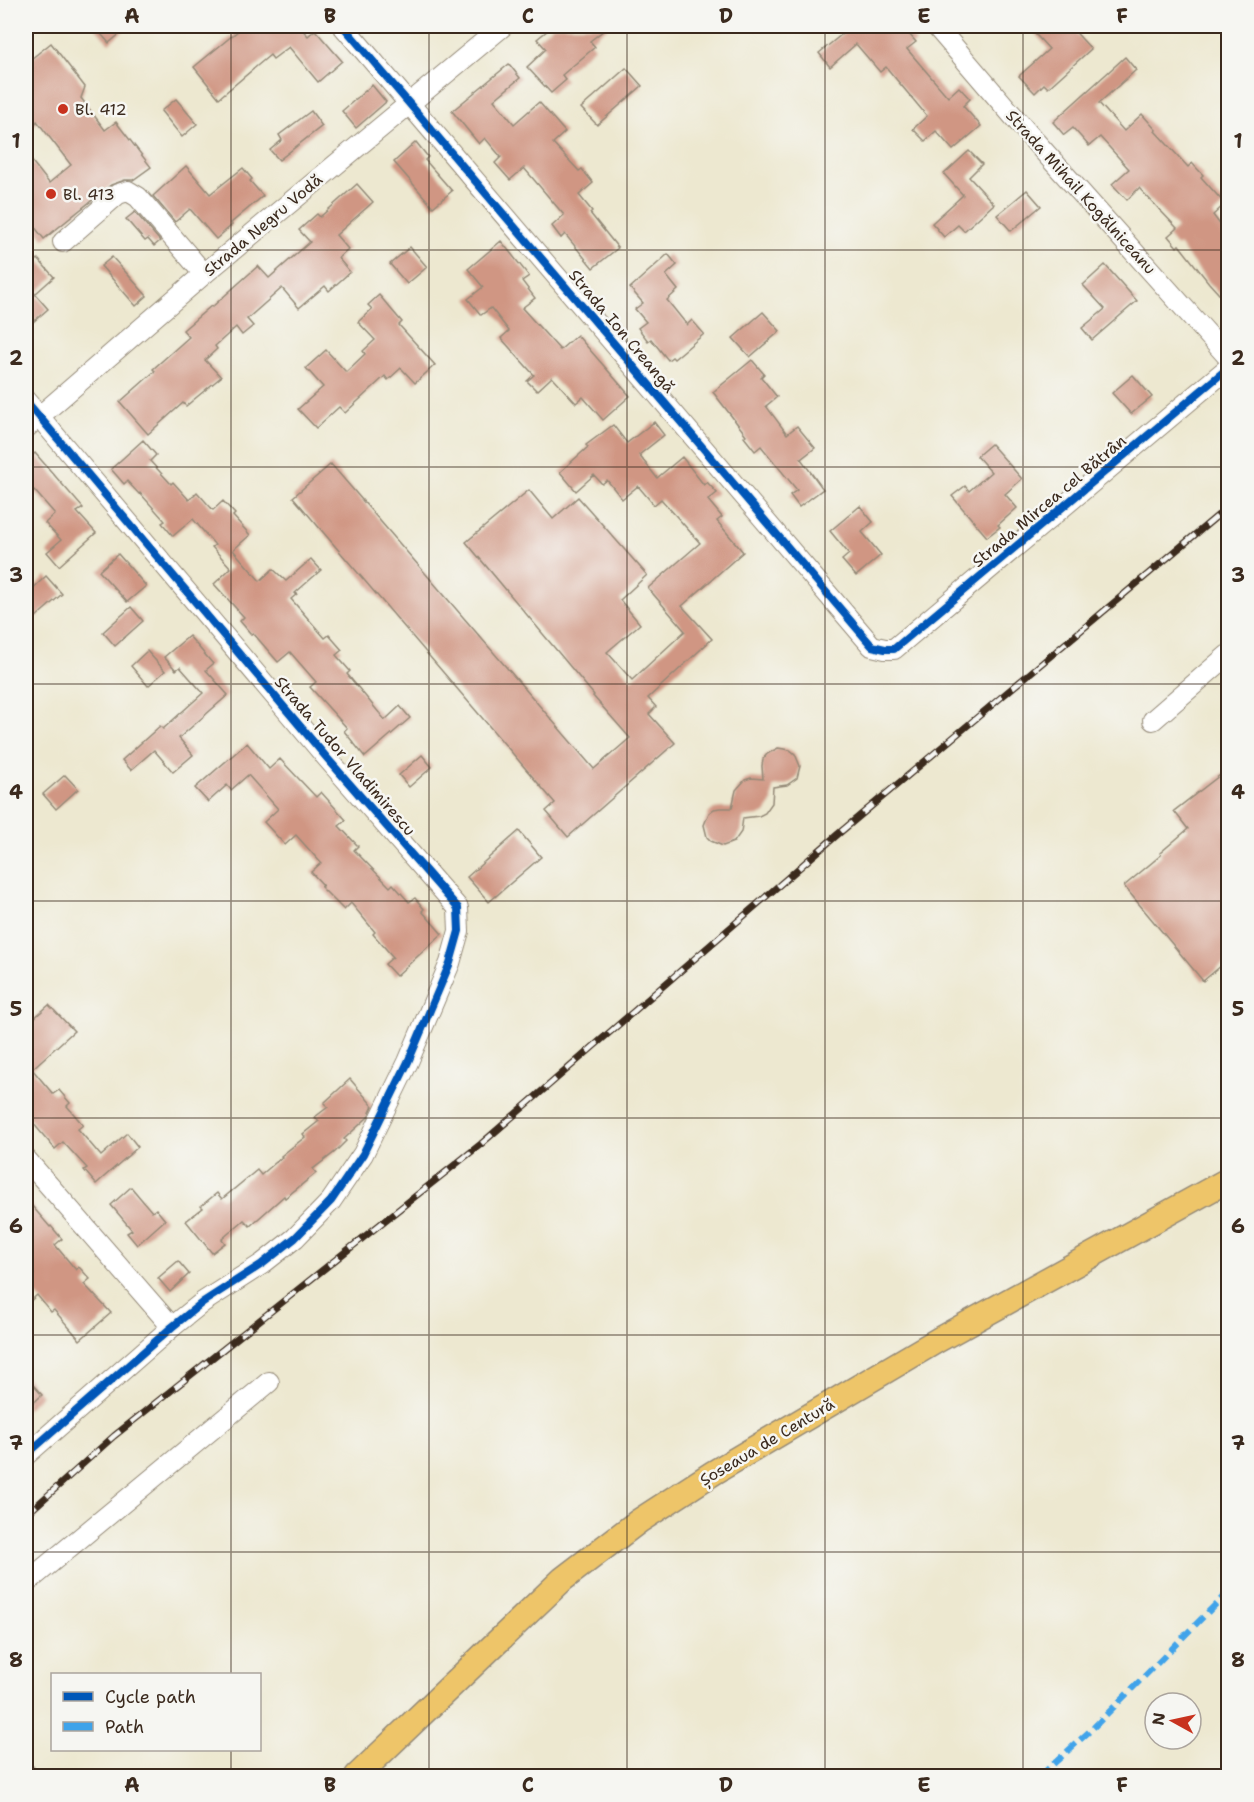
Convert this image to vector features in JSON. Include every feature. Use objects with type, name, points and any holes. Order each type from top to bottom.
[{"type":"main road","name":"Șoseaua de Centură","points":[[357,1776],[563,1579],[639,1521],[713,1473],[938,1340],[1228,1180]]},
{"type":"street","name":"Strada Ion Creangă","points":[[343,26],[872,646],[885,649]]},
{"type":"street","name":"Strada Negru Vodă","points":[[32,422],[204,274],[503,26]]},
{"type":"street","name":"Strada Mihail Kogălniceanu","points":[[936,26],[1032,138],[1228,357]]},
{"type":"street","points":[[63,242],[118,194],[128,191],[138,197],[204,274]]},
{"type":"street","name":"Strada Mircea cel Bătrân","points":[[885,649],[894,649],[1228,368]]},
{"type":"street","name":"Strada Tudor Vladimirescu","points":[[26,401],[32,422],[458,908],[459,931],[450,963],[408,1062],[363,1154],[351,1173],[331,1202],[295,1239],[262,1264],[203,1302],[172,1327]]},
{"type":"street","points":[[1153,720],[1228,655]]},
{"type":"street","points":[[26,1160],[172,1327],[26,1455]]},
{"type":"street","points":[[26,1583],[269,1382]]},
{"type":"building","points":[[94,26],[129,26],[109,43]]},
{"type":"building","points":[[244,26],[299,26],[308,36],[315,30],[342,61],[318,82],[289,47],[273,59],[270,55],[219,98],[194,67]]},
{"type":"building","points":[[553,26],[609,26],[590,41],[595,47],[562,75],[566,80],[551,93],[527,67],[546,49],[537,39]]},
{"type":"building","points":[[852,26],[902,26],[916,42],[907,49],[948,97],[959,87],[970,99],[963,106],[981,126],[953,150],[936,131],[925,141],[913,129],[927,116],[886,67],[880,72],[856,44],[830,67],[819,53]]},
{"type":"building","points":[[1028,26],[1070,26],[1091,49],[1048,88],[1044,84],[1035,93],[1019,76],[1049,49]]},
{"type":"building","name":"Bl. 412","points":[[51,43],[85,87],[81,98],[105,130],[116,122],[151,167],[133,180],[111,185],[44,239],[26,216],[26,154],[49,183],[71,165],[37,121],[26,138],[26,63]]},
{"type":"building","points":[[1125,57],[1136,70],[1099,103],[1124,131],[1142,114],[1188,167],[1192,163],[1225,204],[1213,215],[1228,235],[1228,304],[1179,245],[1177,247],[1168,236],[1177,228],[1139,188],[1127,200],[1112,184],[1129,169],[1100,137],[1089,146],[1073,128],[1064,135],[1053,122]]},
{"type":"building","points":[[509,64],[520,78],[494,100],[514,124],[539,102],[565,132],[553,143],[579,171],[582,169],[593,183],[579,195],[592,211],[590,213],[618,248],[593,268],[565,234],[561,238],[552,226],[564,215],[524,168],[510,180],[495,163],[501,157],[485,138],[479,144],[452,111]]},
{"type":"building","points":[[626,68],[642,86],[597,125],[581,108]]},
{"type":"building","points":[[372,85],[386,102],[356,128],[342,111]]},
{"type":"building","points":[[176,99],[197,124],[182,137],[161,111]]},
{"type":"building","points":[[311,111],[322,126],[279,160],[270,150],[282,140],[279,135]]},
{"type":"building","points":[[416,142],[428,157],[425,160],[452,191],[433,207],[394,162]]},
{"type":"building","points":[[969,151],[982,164],[969,177],[994,204],[964,231],[958,225],[944,237],[932,223],[963,195],[944,174]]},
{"type":"building","points":[[186,166],[210,194],[243,168],[252,179],[250,181],[263,196],[216,239],[190,209],[175,222],[153,196]]},
{"type":"building","points":[[357,184],[373,202],[336,235],[348,249],[338,258],[350,272],[329,291],[325,286],[299,308],[282,288],[247,319],[253,326],[242,335],[236,327],[215,346],[217,349],[205,360],[221,377],[186,406],[183,403],[148,434],[120,402],[189,337],[183,330],[258,266],[269,278],[310,242],[299,230],[317,214],[320,217]]},
{"type":"building","points":[[1027,190],[1041,206],[1011,231],[997,215]]},
{"type":"building","points":[[135,212],[160,241],[154,246],[148,239],[145,241],[126,219]]},
{"type":"building","points":[[501,241],[529,276],[522,281],[535,298],[522,308],[560,350],[577,335],[630,396],[603,420],[583,397],[576,403],[552,377],[537,391],[527,381],[534,375],[501,338],[509,331],[491,308],[481,315],[468,299],[483,287],[468,269]]},
{"type":"building","points":[[410,247],[427,267],[407,284],[390,264]]},
{"type":"building","points":[[668,254],[677,265],[666,275],[678,290],[667,300],[687,325],[692,320],[704,334],[674,359],[672,357],[668,360],[651,339],[648,341],[638,328],[646,322],[635,309],[643,303],[630,288]]},
{"type":"building","points":[[112,257],[147,296],[136,306],[101,266]]},
{"type":"building","points":[[38,259],[54,277],[35,294],[48,309],[26,328],[26,270]]},
{"type":"building","points":[[1105,265],[1137,301],[1092,340],[1082,328],[1105,309],[1083,285]]},
{"type":"building","points":[[379,295],[402,322],[399,325],[435,365],[415,383],[401,368],[388,380],[385,376],[345,413],[339,407],[316,428],[298,409],[323,387],[306,368],[326,350],[346,372],[365,354],[363,351],[375,340],[358,322],[372,309],[368,305]]},
{"type":"building","points":[[763,312],[780,331],[750,357],[733,338]]},
{"type":"building","points":[[752,360],[764,374],[761,377],[777,397],[766,406],[787,434],[797,426],[815,448],[801,459],[823,489],[799,507],[790,495],[797,490],[761,446],[755,451],[744,437],[746,435],[713,392]]},
{"type":"building","points":[[1133,375],[1152,397],[1131,414],[1112,393]]},
{"type":"building","points":[[654,422],[664,435],[639,455],[657,478],[682,457],[704,485],[707,482],[717,493],[708,500],[722,517],[717,521],[743,552],[682,606],[712,639],[648,698],[656,707],[649,714],[675,743],[568,837],[546,811],[555,803],[293,497],[331,464],[594,769],[630,738],[466,542],[529,490],[553,519],[578,497],[647,575],[620,600],[640,624],[607,652],[632,680],[685,631],[648,588],[700,543],[661,499],[654,505],[638,486],[622,499],[607,480],[602,484],[594,475],[576,491],[560,472],[588,447],[586,445],[613,425],[627,443]]},
{"type":"building","points":[[143,440],[156,455],[150,461],[189,500],[197,492],[213,510],[223,501],[235,514],[233,516],[250,535],[233,550],[260,581],[273,569],[286,581],[311,559],[321,570],[291,599],[325,638],[329,635],[342,650],[336,655],[350,671],[347,674],[385,720],[400,706],[410,718],[365,757],[344,731],[347,728],[310,687],[316,682],[290,652],[278,662],[240,621],[244,617],[214,584],[231,568],[212,547],[215,545],[193,519],[173,536],[162,523],[165,521],[140,493],[127,481],[124,484],[111,469]]},
{"type":"building","points":[[991,444],[1022,479],[1005,494],[1017,508],[998,525],[1000,527],[987,537],[952,496],[965,486],[969,491],[991,472],[977,456]]},
{"type":"building","points":[[35,453],[83,508],[77,512],[96,533],[59,566],[47,552],[61,540],[45,523],[55,514],[34,490],[26,497],[26,461]]},
{"type":"building","points":[[860,506],[873,522],[862,532],[881,555],[856,576],[842,560],[849,554],[830,531]]},
{"type":"building","points":[[118,554],[146,586],[127,602],[99,571]]},
{"type":"building","points":[[46,576],[62,594],[36,617],[26,605],[26,595]]},
{"type":"building","points":[[131,607],[143,621],[115,646],[103,632]]},
{"type":"building","points":[[189,636],[213,664],[206,670],[228,695],[179,738],[193,755],[173,772],[154,750],[131,770],[122,760],[160,726],[163,729],[203,693],[180,667],[176,670],[164,657]]},
{"type":"building","points":[[147,651],[165,671],[148,686],[131,666]]},
{"type":"building","points":[[247,743],[269,769],[280,759],[316,797],[321,792],[346,820],[339,826],[358,846],[354,850],[390,887],[393,884],[409,902],[415,898],[424,909],[422,911],[442,934],[396,976],[385,964],[393,957],[373,934],[375,932],[351,903],[344,910],[321,887],[323,885],[311,872],[321,863],[296,835],[285,845],[264,822],[278,809],[248,775],[231,790],[227,785],[208,802],[195,788]]},
{"type":"building","points":[[778,748],[790,750],[795,754],[800,766],[797,778],[787,785],[773,787],[772,803],[765,813],[743,818],[741,832],[734,842],[723,846],[711,841],[707,837],[704,825],[709,813],[714,809],[732,808],[736,790],[745,780],[763,779],[763,759]]},
{"type":"building","points":[[422,755],[432,767],[409,787],[399,775]]},
{"type":"building","points":[[1228,769],[1228,960],[1203,981],[1124,886],[1188,829],[1174,811]]},
{"type":"building","points":[[65,775],[78,789],[56,809],[43,794]]},
{"type":"building","points":[[519,831],[541,857],[489,902],[467,877]]},
{"type":"building","points":[[49,1005],[74,1031],[32,1069],[53,1094],[59,1090],[70,1103],[67,1106],[83,1125],[78,1129],[101,1156],[127,1133],[138,1147],[96,1184],[84,1170],[87,1168],[63,1142],[55,1149],[26,1115],[26,1025]]},
{"type":"building","points":[[350,1079],[373,1106],[368,1117],[344,1139],[346,1141],[335,1152],[313,1169],[316,1173],[285,1198],[284,1196],[250,1226],[244,1220],[222,1239],[225,1243],[212,1253],[186,1221],[217,1193],[222,1199],[257,1170],[261,1175],[282,1157],[305,1137],[303,1134],[319,1121],[315,1117],[328,1107],[324,1103]]},
{"type":"building","points":[[131,1187],[152,1212],[156,1209],[165,1220],[137,1245],[127,1233],[132,1230],[111,1205]]},
{"type":"building","points":[[26,1199],[62,1239],[55,1245],[76,1270],[79,1267],[90,1279],[84,1284],[111,1313],[80,1340],[54,1310],[51,1312],[37,1295],[26,1305],[26,1281],[34,1274],[26,1264]]},
{"type":"building","points":[[178,1261],[189,1274],[170,1292],[158,1278]]},
{"type":"building","points":[[26,1377],[42,1395],[26,1410]]},
{"type":"railway","points":[[26,1515],[114,1436],[481,1144],[837,835],[1228,507]]},
{"type":"marked path","points":[[1040,1776],[1091,1730],[1228,1592]]},
{"type":"cycle path","points":[[343,26],[872,646],[894,649],[1228,368]]},
{"type":"cycle path","points":[[26,401],[327,758],[458,908],[459,931],[450,963],[408,1062],[363,1154],[331,1201],[295,1238],[262,1264],[203,1302],[172,1327],[26,1455]]},
{"type":"place","name":"Bl. 412","points":[[63,109]]},
{"type":"place","name":"Bl. 413","points":[[51,194]]}]
